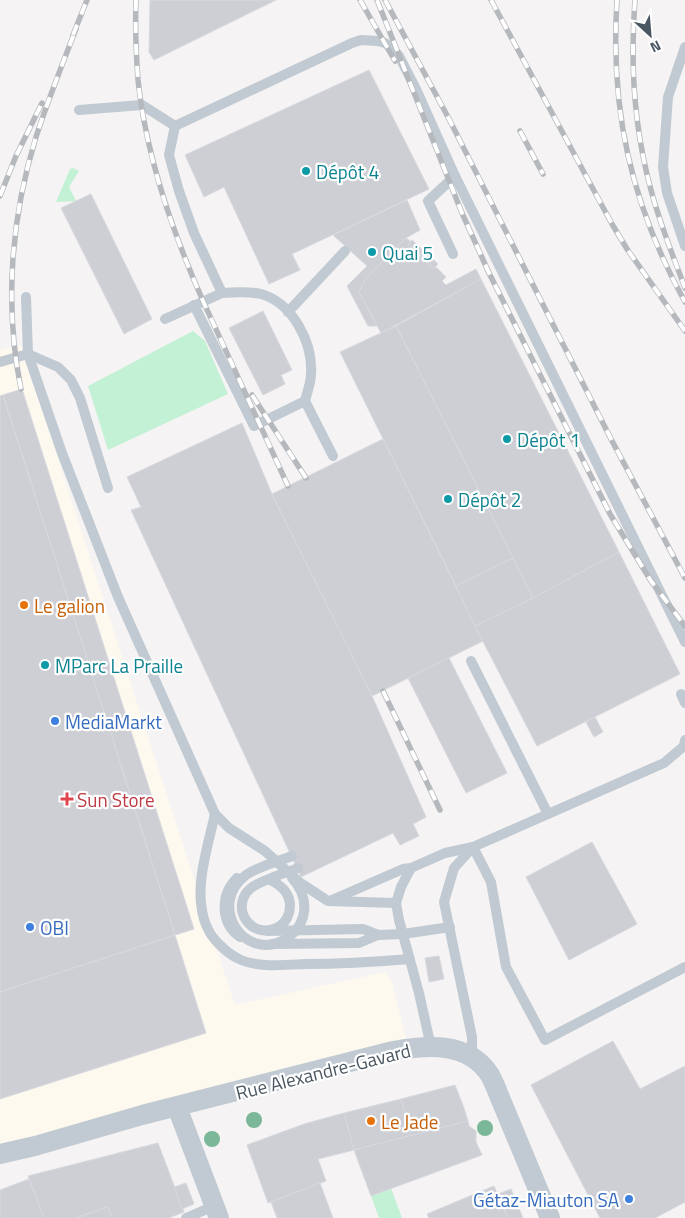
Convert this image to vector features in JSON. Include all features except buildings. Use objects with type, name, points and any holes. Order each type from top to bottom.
[{"type":"street","name":"Rue Alexandre-Gavard","points":[[0,1154],[35,1146],[142,1115],[393,1051],[411,1048],[450,1048],[472,1057],[490,1075],[550,1218]]},
{"type":"street","points":[[177,1107],[216,1212]]},
{"type":"lane","points":[[175,126],[352,43],[361,40],[377,41],[392,48],[399,56],[416,89],[455,176],[685,642]]},
{"type":"lane","points":[[685,47],[668,97],[663,167],[667,193],[685,246]]},
{"type":"lane","points":[[79,110],[142,105],[175,126]]},
{"type":"lane","points":[[175,126],[169,155],[171,164],[194,233],[222,293]]},
{"type":"lane","points":[[453,254],[428,201],[455,176]]},
{"type":"lane","points":[[288,312],[345,251]]},
{"type":"lane","points":[[165,320],[222,293],[244,291],[262,295],[278,302],[288,312],[304,336],[311,362],[311,377],[305,401],[333,456]]},
{"type":"lane","points":[[26,297],[28,354],[62,453],[118,597],[216,814],[229,828],[265,851],[299,882],[328,901],[396,903]]},
{"type":"lane","points":[[194,305],[254,426],[305,401]]},
{"type":"lane","points":[[0,362],[28,354],[58,367],[72,380],[80,398],[108,488]]},
{"type":"lane","points":[[471,661],[548,814]]},
{"type":"lane","points":[[328,901],[445,853],[473,847],[635,777],[664,763],[685,744]]},
{"type":"lane","points":[[216,814],[201,880],[201,902],[204,921],[208,930],[228,952],[238,959],[252,963],[278,965],[356,963],[410,959]]},
{"type":"lane","points":[[472,1057],[472,1037],[444,902],[454,868],[473,847]]},
{"type":"lane","points":[[473,847],[491,882],[506,967],[545,1040],[685,966]]},
{"type":"lane","points":[[292,856],[261,868],[253,871],[238,882],[233,890],[229,911],[239,933],[259,944],[281,942],[295,932],[303,917],[304,898],[301,890],[292,878],[284,872],[272,868],[266,868],[259,868],[242,874],[235,880],[226,895],[224,902],[226,919],[229,926],[238,936],[256,944],[282,945],[359,943],[378,935],[403,934],[450,927]]},
{"type":"lane","points":[[298,868],[266,880],[258,883],[246,894],[243,900],[242,905],[243,912],[248,923],[253,928],[261,931],[268,931],[278,927],[284,923],[289,912],[290,906],[287,893],[282,887],[270,880],[261,881],[253,884],[244,894],[241,911],[248,923],[254,928],[261,931],[276,932],[362,929],[378,935]]},
{"type":"lane","points":[[411,868],[401,887],[396,903],[398,920],[410,959],[431,1047]]},
{"type":"lane","points":[[186,1218],[216,1212]]},
{"type":"shaded area","points":[[21,345],[235,1005],[385,972],[392,982],[409,1050],[0,1152],[0,350]]},
{"type":"green space","points":[[73,168],[79,171],[69,187],[76,201],[56,202],[70,169]]},
{"type":"green space","points":[[193,331],[205,341],[228,394],[108,450],[88,386]]},
{"type":"green space","points":[[391,1188],[402,1218],[379,1218],[371,1196]]},
{"type":"railway","points":[[73,35],[87,0]]},
{"type":"railway","points":[[136,0],[138,80],[147,137],[162,193],[181,248],[203,301],[288,486]]},
{"type":"railway","points":[[360,0],[395,61]]},
{"type":"railway","points":[[377,0],[462,213],[489,273],[610,514],[651,581],[685,626]]},
{"type":"railway","points":[[385,0],[448,117],[611,439],[685,578]]},
{"type":"railway","points":[[491,0],[612,224],[627,249],[685,331]]},
{"type":"railway","points":[[617,0],[617,80],[628,156],[638,193],[651,229],[666,265],[685,302]]},
{"type":"railway","points":[[635,0],[633,72],[637,120],[645,167],[667,240],[685,288]]},
{"type":"railway","points":[[21,389],[13,326],[12,294],[16,230],[27,168],[36,137],[76,29]]},
{"type":"railway","points":[[0,196],[16,156],[42,103]]},
{"type":"railway","points":[[520,131],[543,174]]},
{"type":"railway","points":[[252,395],[306,478]]},
{"type":"railway","points":[[383,691],[440,810]]},
{"type":"place","name":"Dépôt 4","points":[[306,171]]},
{"type":"place","name":"Quai 5","points":[[372,252]]},
{"type":"place","name":"Dépôt 1","points":[[507,439]]},
{"type":"place","name":"Dépôt 2","points":[[448,499]]},
{"type":"place","name":"Le galion","points":[[24,605]]},
{"type":"place","name":"MParc La Praille","points":[[45,665]]},
{"type":"place","name":"MediaMarkt","points":[[55,721]]},
{"type":"place","name":"Sun Store","points":[[67,799]]},
{"type":"place","name":"OBI","points":[[30,927]]},
{"type":"place","name":"Le Jade","points":[[371,1121]]},
{"type":"place","name":"Gétaz-Miauton SA","points":[[629,1199]]}]
